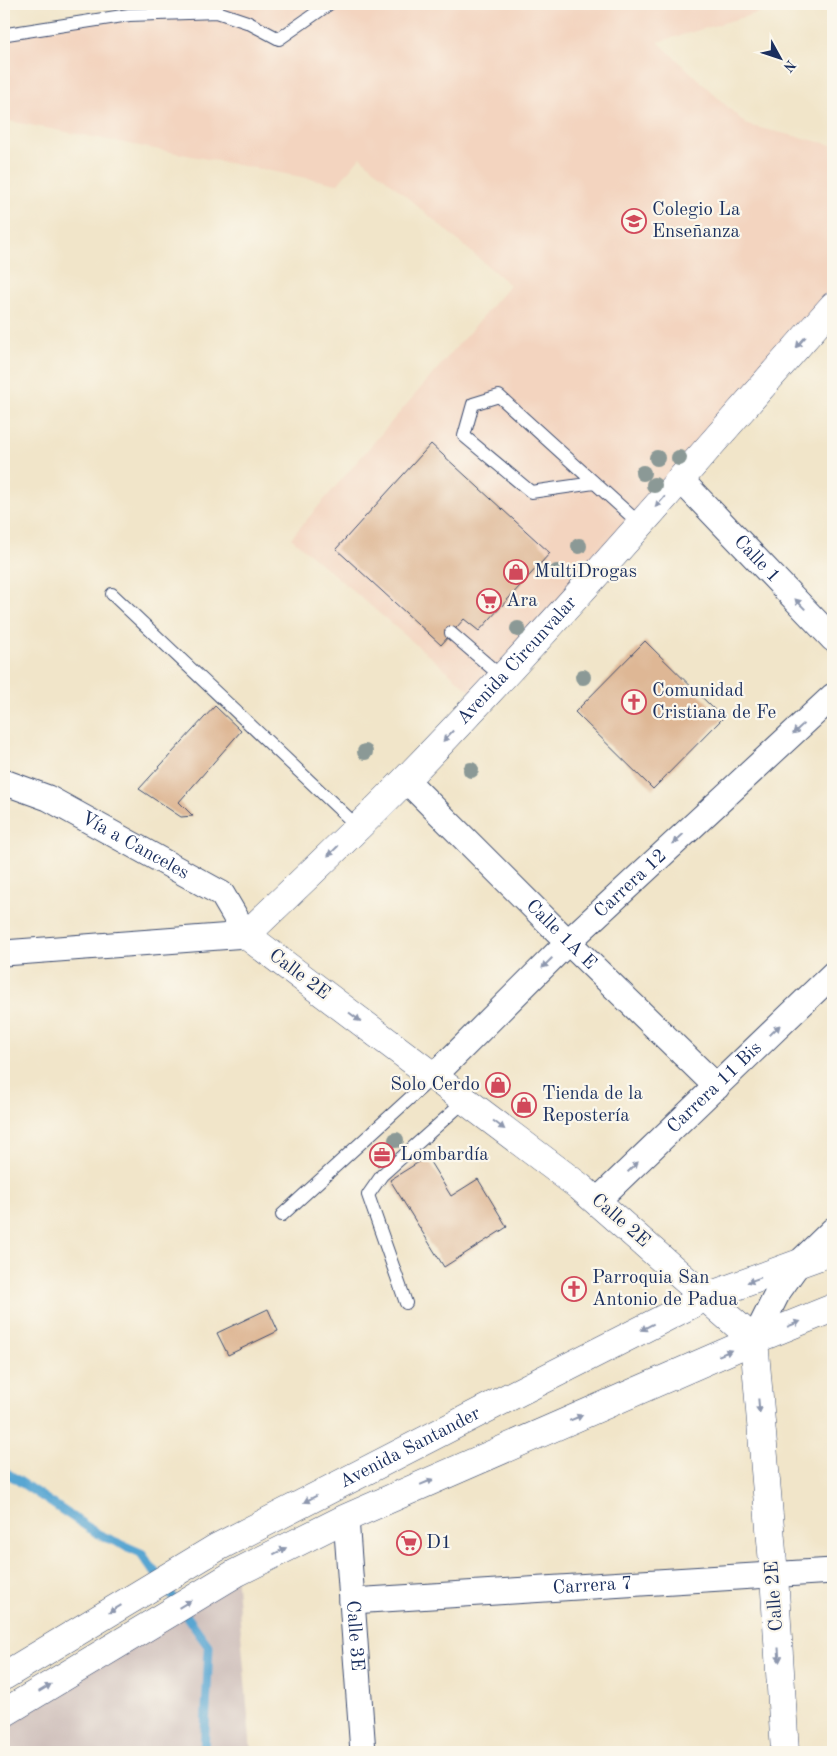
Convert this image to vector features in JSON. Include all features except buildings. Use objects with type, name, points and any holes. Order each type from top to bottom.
[{"type":"main road","name":"Avenida Circunvalar","points":[[246,935],[406,780],[502,678],[833,306]]},
{"type":"main road","name":"Calle 2E","points":[[246,935],[598,1200],[754,1340],[774,1575],[785,1752]]},
{"type":"main road","name":"Avenida Santander","points":[[4,1676],[216,1548],[500,1401],[706,1298],[833,1251]]},
{"type":"main road","name":"Avenida Santander","points":[[4,1713],[236,1573],[346,1518],[754,1340],[833,1308]]},
{"type":"street","name":"Calle 1","points":[[680,479],[833,639]]},
{"type":"street","name":"Carrera 12","points":[[434,1076],[568,942],[833,696]]},
{"type":"street","name":"Calle 1A E","points":[[406,780],[717,1087]]},
{"type":"street","name":"Vía a Canceles","points":[[4,782],[48,798],[222,894],[246,935]]},
{"type":"street","points":[[4,954],[246,935]]},
{"type":"street","name":"Carrera 11 Bis","points":[[598,1200],[833,974]]},
{"type":"street","points":[[754,1340],[778,1292],[798,1264],[833,1230]]},
{"type":"street","name":"Calle 3E","points":[[346,1518],[363,1752]]},
{"type":"street","name":"Carrera 7","points":[[352,1601],[833,1571]]},
{"type":"lane","points":[[7,34],[128,15],[217,12],[247,22],[278,39],[330,4]]},
{"type":"lane","points":[[594,483],[531,492],[464,436],[473,404],[499,396],[640,524]]},
{"type":"lane","points":[[112,594],[358,827]]},
{"type":"lane","points":[[451,633],[502,678]]},
{"type":"lane","points":[[282,1215],[434,1076]]},
{"type":"lane","points":[[406,1303],[368,1195],[382,1175],[466,1100]]},
{"type":"shaded area","points":[[221,4],[788,4],[658,42],[747,125],[833,145],[833,306],[481,700],[291,538],[510,285],[360,157],[338,184],[4,120],[4,37],[129,15],[216,12]]},
{"type":"shaded area","points":[[236,1573],[251,1752],[4,1752],[4,1713]]},
{"type":"waterway","points":[[4,1471],[98,1534],[141,1553],[209,1647],[204,1752]]},
{"type":"place","name":"Colegio La Enseñanza","points":[[634,221]]},
{"type":"place","name":"MultiDrogas","points":[[516,572]]},
{"type":"place","name":"Ara","points":[[489,601]]},
{"type":"place","name":"Comunidad Cristiana de Fe","points":[[634,702]]},
{"type":"place","name":"Solo Cerdo","points":[[498,1085]]},
{"type":"place","name":"Tienda de la Repostería","points":[[524,1105]]},
{"type":"place","name":"Lombardía","points":[[382,1155]]},
{"type":"place","name":"Parroquia San Antonio de Padua","points":[[574,1289]]},
{"type":"place","name":"D1","points":[[409,1543]]}]
